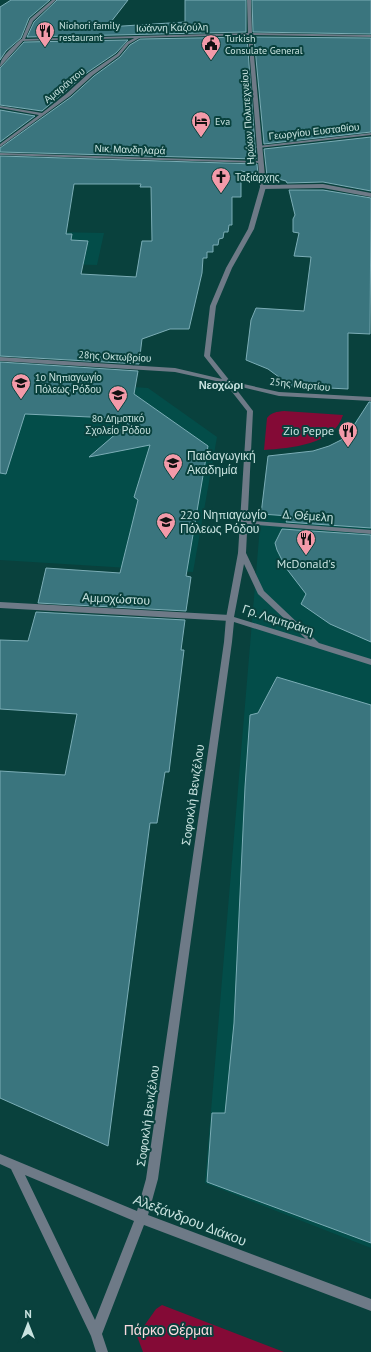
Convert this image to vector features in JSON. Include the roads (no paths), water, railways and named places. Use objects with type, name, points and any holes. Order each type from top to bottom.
[{"type":"street","points":[[0,66],[6,57],[22,40],[31,20],[54,0]]},
{"type":"street","name":"Ηρώων Πολυτεχνείου","points":[[228,382],[207,356],[213,306],[229,268],[251,229],[262,187],[250,34],[249,0]]},
{"type":"street","name":"Ιωάννη Καζούλη","points":[[22,40],[250,34],[371,36]]},
{"type":"street","name":"Αμαράντου","points":[[0,146],[68,94],[91,74],[118,55],[128,44],[139,37]]},
{"type":"street","points":[[0,107],[42,114]]},
{"type":"street","name":"Γεωργίου Ευσταθίου","points":[[258,147],[371,134]]},
{"type":"street","name":"Νικ. Μανδηλαρά","points":[[0,154],[260,162]]},
{"type":"street","points":[[262,187],[323,186],[371,195]]},
{"type":"street","name":"28ης Οκτωβρίου","points":[[0,359],[175,370],[228,382]]},
{"type":"street","name":"25ης Μαρτίου","points":[[228,382],[279,394],[371,399]]},
{"type":"street","name":"Σοφοκλή Βενιζέλου","points":[[96,1334],[141,1218],[152,1179],[228,642],[230,618],[242,553],[250,411],[228,382]]},
{"type":"street","name":"Δ. Θέμελη","points":[[244,522],[371,532]]},
{"type":"street","points":[[242,553],[261,592],[318,646]]},
{"type":"street","name":"Αμμοχώστου","points":[[0,605],[230,618]]},
{"type":"street","name":"Γρ. Λαμπράκη","points":[[230,618],[371,662]]},
{"type":"street","name":"Αλεξάνδρου Διάκου","points":[[0,1159],[141,1218],[371,1305]]},
{"type":"street","points":[[15,1166],[96,1334],[102,1352]]},
{"type":"place","name":"Niohori family restaurant","points":[[45,48]]},
{"type":"place","name":"Turkish Consulate General","points":[[211,61]]},
{"type":"place","name":"Eva","points":[[201,138]]},
{"type":"place","name":"Ταξιάρχης","points":[[221,194]]},
{"type":"place","name":"1ο Νηπιαγωγίο Πόλεως Ρόδου","points":[[21,400]]},
{"type":"place","name":"8ο Δημοτικό Σχολείο Ρόδου","points":[[118,412]]},
{"type":"place","name":"Zio Peppe","points":[[348,448]]},
{"type":"place","name":"Παιδαγωγική Ακαδημία","points":[[173,480]]},
{"type":"place","name":"22ο Νηπιαγωγίο Πόλεως Ρόδου","points":[[166,539]]},
{"type":"place","name":"McDonald's","points":[[306,556]]},
{"type":"district","name":"Νεοχώρι","points":[[221,385]]},
{"type":"park label","name":"Πάρκο Θέρμαι","points":[[168,1330]]}]
